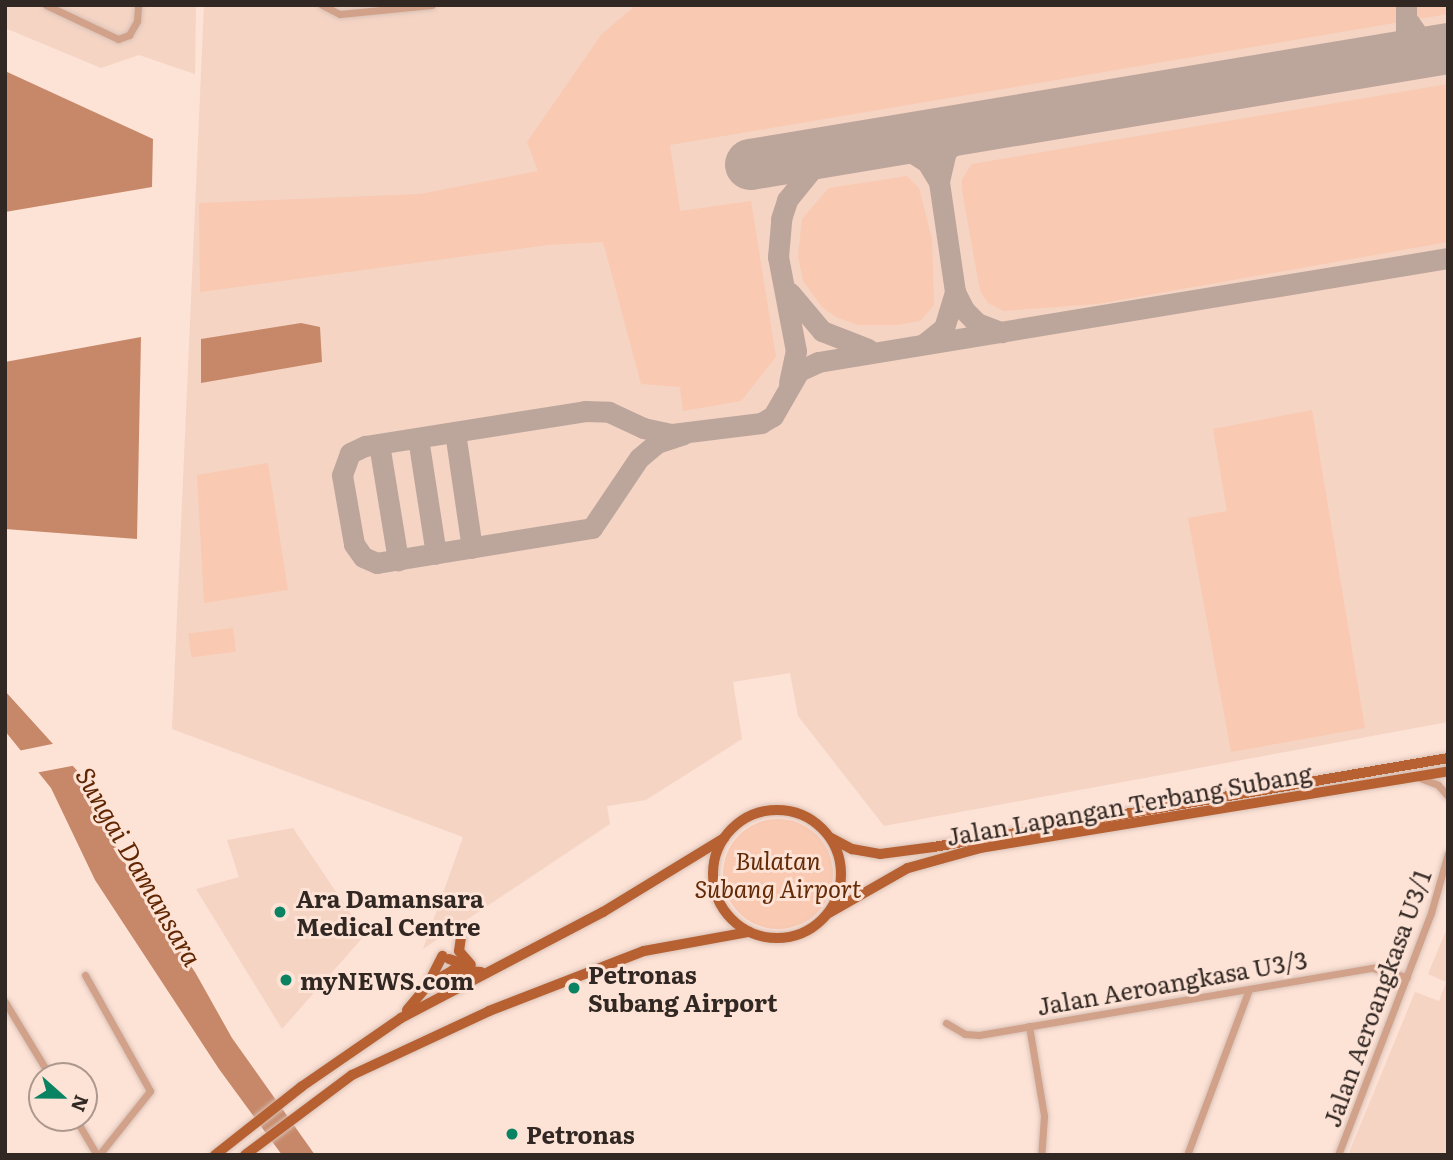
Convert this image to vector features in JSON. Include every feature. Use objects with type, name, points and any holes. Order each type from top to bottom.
[{"type":"main road","name":"Jalan Lapangan Terbang Subang","points":[[831,838],[852,849],[880,854],[934,847],[1448,758]]},
{"type":"main road","name":"Jalan Lapangan Terbang Subang","points":[[829,913],[908,868],[980,848],[1448,771]]},
{"type":"main road","points":[[215,1155],[301,1087],[401,1018],[480,969],[603,912],[724,838],[751,815],[778,810],[804,815],[831,838],[842,876],[829,913],[812,928],[787,938],[749,932],[694,938],[602,965],[489,1011],[352,1075],[314,1100],[245,1155]]},
{"type":"main road","points":[[724,838],[715,864],[715,891],[722,908],[749,932]]},
{"type":"main road","points":[[461,937],[459,951],[480,969]]},
{"type":"main road","points":[[401,1018],[445,958],[480,969]]},
{"type":"main road","points":[[427,986],[453,970],[480,969]]},
{"type":"street","points":[[46,5],[118,39],[129,34],[137,21],[138,5]]},
{"type":"street","points":[[323,5],[340,14],[432,5]]},
{"type":"street","points":[[1415,776],[1438,785],[1448,796]]},
{"type":"street","name":"Jalan Aeroangkasa U3/1","points":[[1338,1155],[1407,977],[1448,853]]},
{"type":"street","name":"Jalan Aeroangkasa U3/3","points":[[946,1023],[972,1035],[1373,968],[1407,977]]},
{"type":"street","points":[[84,1132],[98,1155],[150,1091],[85,975]]},
{"type":"street","points":[[1187,1155],[1249,989]]},
{"type":"street","points":[[5,1002],[41,1062]]},
{"type":"street","points":[[1029,1026],[1044,1116],[1041,1155]]},
{"type":"shaded area","points":[[5,5],[196,5],[195,74],[139,55],[101,68],[5,28]]},
{"type":"shaded area","points":[[204,5],[1448,5],[1448,722],[884,826],[798,716],[790,673],[733,682],[742,739],[646,800],[607,806],[610,824],[423,949],[463,837],[172,729]]},
{"type":"shaded area","points":[[5,71],[153,139],[152,187],[5,212]]},
{"type":"shaded area","points":[[301,323],[320,327],[322,362],[201,383],[201,339]]},
{"type":"shaded area","points":[[141,337],[137,539],[5,529],[5,362]]},
{"type":"shaded area","points":[[5,691],[82,776],[140,893],[195,972],[232,1038],[315,1155],[282,1155],[219,1069],[95,880],[51,788],[5,731]]},
{"type":"shaded area","name":"Ara Damansara Medical Centre","points":[[293,828],[365,935],[282,1029],[196,889],[239,877],[227,840]]},
{"type":"shaded area","points":[[1448,926],[1448,1155],[1348,1155],[1415,992],[1439,1001],[1446,982],[1428,974]]},
{"type":"green space","points":[[636,5],[1448,5],[1448,14],[670,145],[680,211],[751,201],[776,357],[741,401],[683,411],[680,387],[641,384],[603,242],[548,245],[200,292],[199,203],[420,194],[538,171],[527,142],[601,35]]},
{"type":"green space","points":[[1448,84],[1448,242],[1097,304],[1003,311],[988,303],[980,291],[962,190],[962,179],[972,164]]},
{"type":"green space","points":[[907,176],[919,188],[932,239],[934,305],[920,321],[896,325],[858,325],[836,317],[822,307],[803,281],[798,257],[802,219],[829,188]]},
{"type":"green space","points":[[1312,410],[1365,728],[1231,752],[1188,518],[1227,511],[1213,429]]},
{"type":"green space","points":[[268,463],[288,590],[204,603],[197,475]]},
{"type":"green space","points":[[233,628],[236,652],[191,657],[188,633]]},
{"type":"green space","name":"Bulatan Subang Airport","points":[[778,819],[799,823],[817,835],[829,853],[833,874],[829,895],[817,913],[799,925],[778,929],[757,925],[739,913],[727,895],[723,874],[727,853],[739,835],[757,823]]},
{"type":"pier","points":[[57,743],[77,765],[35,773],[18,751]]},
{"type":"taxiway","points":[[1384,58],[1406,38],[1406,5]]},
{"type":"taxiway","points":[[1409,22],[1419,37],[1440,49]]},
{"type":"taxiway","points":[[979,126],[946,151],[939,182],[955,292],[964,310],[977,323],[1001,332]]},
{"type":"taxiway","points":[[892,140],[927,162],[939,182]]},
{"type":"taxiway","points":[[789,383],[796,351],[778,257],[781,219],[787,200],[811,170],[857,146]]},
{"type":"taxiway","points":[[684,434],[657,443],[639,458],[592,528],[377,563],[363,557],[354,544],[342,475],[350,453],[365,446],[585,411],[609,412],[643,428],[672,434],[761,423],[773,416],[799,371],[818,362],[1448,258]]},
{"type":"taxiway","points":[[924,344],[944,328],[955,292]]},
{"type":"taxiway","points":[[790,293],[822,331],[868,349]]},
{"type":"taxiway","points":[[455,432],[472,548]]},
{"type":"taxiway","points":[[418,438],[436,554]]},
{"type":"taxiway","points":[[379,444],[398,560]]},
{"type":"runway","points":[[750,164],[1448,48]]},
{"type":"place","name":"Ara Damansara Medical Centre","points":[[280,912]]},
{"type":"place","name":"myNEWS.com","points":[[286,980]]},
{"type":"place","name":"Petronas Subang Airport","points":[[574,988]]},
{"type":"place","name":"Petronas","points":[[512,1134]]},
{"type":"water label","name":"Sungai Damansara","points":[[140,866]]}]
